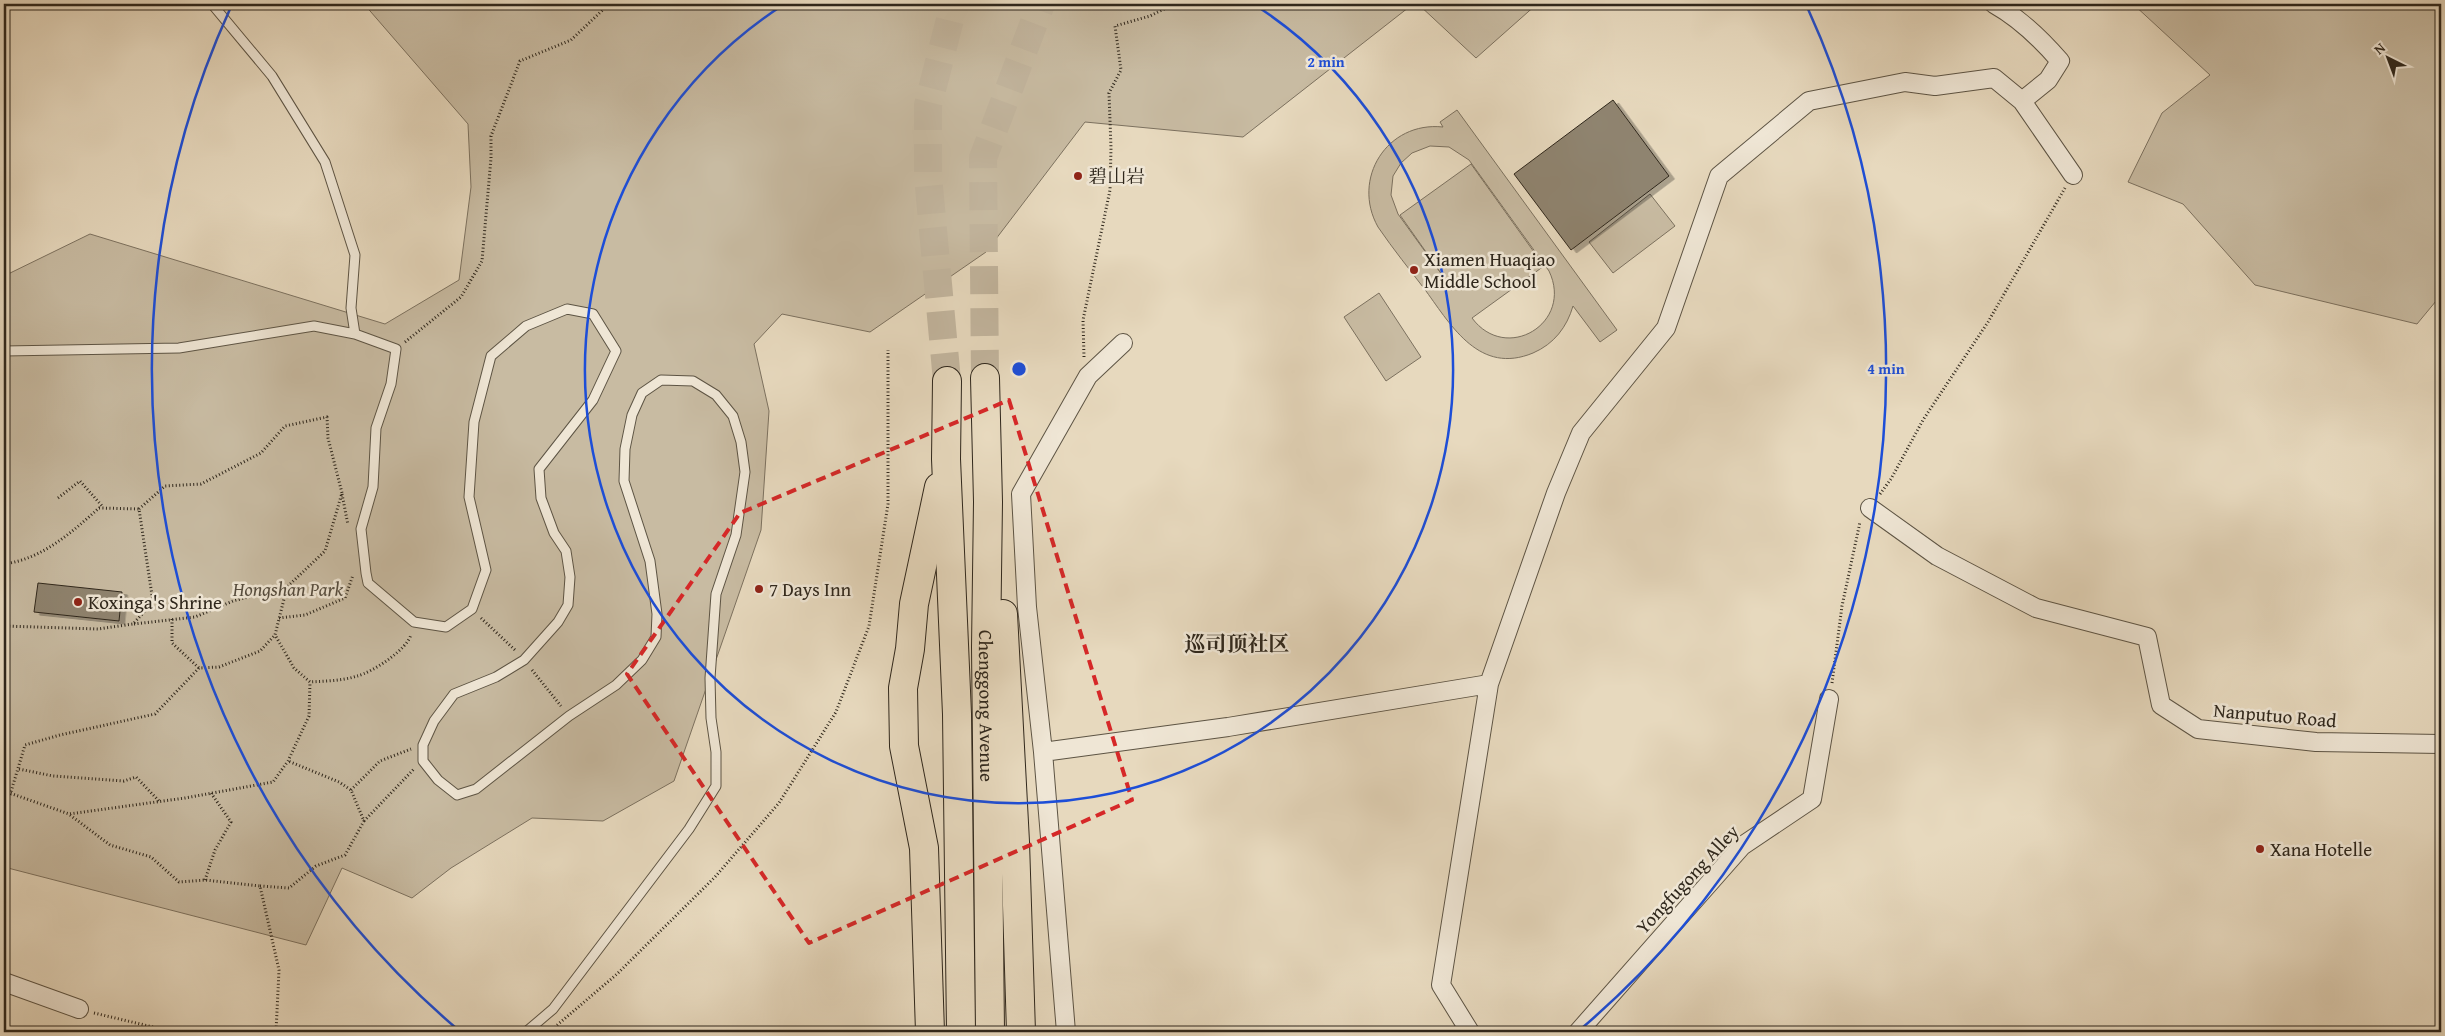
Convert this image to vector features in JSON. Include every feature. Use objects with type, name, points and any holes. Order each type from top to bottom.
[{"type":"highway","name":"Chenggong Avenue","points":[[985,378],[988,502],[986,647],[990,1032]]},
{"type":"highway","name":"Chenggong Avenue","points":[[947,381],[946,459],[957,714],[961,1032]]},
{"type":"highway","points":[[930,1032],[924,848],[904,746],[903,688],[910,649],[914,604],[933,508],[946,459]]},
{"type":"highway","points":[[988,502],[1002,584],[1016,842],[1021,1032]]},
{"type":"street","points":[[1994,4],[2015,18],[2047,46],[2060,61],[2048,80],[2022,101]]},
{"type":"street","points":[[1470,1032],[1440,985],[1489,684],[1556,493],[1581,433],[1666,328],[1718,176],[1809,101],[1905,82],[1935,86],[1994,78],[2022,101],[2073,174]]},
{"type":"street","points":[[1066,1032],[1043,752],[1026,607],[1021,494],[1088,376],[1123,343]]},
{"type":"street","name":"Nanputuo Road","points":[[1870,508],[1937,556],[2036,608],[2148,637],[2162,706],[2198,729],[2316,742],[2441,744]]},
{"type":"street","points":[[1043,752],[1228,727],[1489,684]]},
{"type":"street","name":"Yongfugong Alley","points":[[1578,1032],[1742,846],[1812,799],[1829,699]]},
{"type":"street","points":[[4,982],[79,1009]]},
{"type":"lane","points":[[212,4],[272,76],[325,162],[355,255],[351,308],[355,334]]},
{"type":"lane","points":[[4,351],[178,348],[314,326],[355,334],[396,349],[391,384],[376,428],[373,487],[361,529],[368,583],[414,622],[446,627],[472,609],[486,570],[469,496],[474,422],[490,356],[526,326],[567,310],[593,314],[616,351],[593,400],[539,469],[541,498],[554,533],[566,551],[570,577],[568,605],[558,622],[524,660],[496,677],[454,694],[434,721],[423,745],[423,761],[438,780],[457,795],[476,789],[569,716],[616,685],[642,660],[656,637],[658,614],[650,561],[624,481],[625,449],[632,415],[642,393],[661,380],[693,381],[716,395],[733,416],[741,442],[745,472],[736,534],[716,594],[710,678],[711,718],[716,752],[716,786],[688,829],[553,1009],[526,1032]]},
{"type":"path","points":[[396,349],[461,297],[482,261],[491,158],[491,136],[520,61],[571,40],[609,4]]},
{"type":"path","points":[[1085,382],[1083,320],[1110,190],[1109,93],[1121,70],[1115,26],[1150,16],[1174,4]]},
{"type":"path","points":[[1829,699],[1842,606],[1859,523],[1891,479],[1924,420],[1988,322],[2073,174]]},
{"type":"path","points":[[550,1032],[617,974],[715,877],[778,802],[836,712],[869,626],[888,504],[888,350]]},
{"type":"path","points":[[4,564],[20,562],[65,539],[99,508],[139,509],[165,486],[201,484],[261,453],[286,426],[327,417],[328,438],[349,530]]},
{"type":"path","points":[[58,498],[80,481],[103,508]]},
{"type":"path","points":[[4,626],[98,628],[194,617],[232,602],[287,587],[325,551],[342,493]]},
{"type":"path","points":[[134,624],[152,602],[139,509]]},
{"type":"path","points":[[279,618],[305,615],[345,598],[356,566]]},
{"type":"path","points":[[10,795],[25,746],[60,735],[155,714],[199,668],[219,667],[260,650],[275,635],[287,587]]},
{"type":"path","points":[[172,619],[172,644],[199,668]]},
{"type":"path","points":[[275,635],[294,668],[310,682],[358,676],[387,661],[410,641],[414,622]]},
{"type":"path","points":[[69,814],[211,794],[273,782],[288,761],[309,716],[310,682]]},
{"type":"path","points":[[351,790],[380,761],[423,745]]},
{"type":"path","points":[[288,761],[339,782],[351,790],[364,821]]},
{"type":"path","points":[[4,792],[69,814],[110,845],[151,858],[179,882],[205,880],[289,888],[316,866],[345,855],[364,821],[423,761]]},
{"type":"path","points":[[19,770],[53,776],[124,781],[136,777],[160,802]]},
{"type":"path","points":[[205,880],[215,850],[231,822],[211,794]]},
{"type":"path","points":[[260,886],[279,970],[276,1032]]},
{"type":"path","points":[[79,1009],[174,1032]]},
{"type":"highlighted area","points":[[1009,400],[1132,800],[809,943],[627,674],[740,513]]},
{"type":"green space","name":"Hongshan Park","points":[[364,4],[1413,4],[1243,137],[1085,122],[986,252],[870,332],[782,314],[754,344],[769,411],[761,530],[674,781],[603,821],[532,818],[451,868],[412,898],[342,868],[306,945],[4,867],[4,276],[90,234],[385,324],[459,280],[471,187],[468,124]]},
{"type":"green space","points":[[1418,4],[1537,4],[1476,58]]},
{"type":"green space","points":[[2133,4],[2441,4],[2441,295],[2417,324],[2255,285],[2183,204],[2128,182],[2162,113],[2210,75]]},
{"type":"green space","points":[[1457,110],[1617,330],[1600,342],[1573,306],[1563,328],[1553,340],[1533,353],[1514,358],[1498,358],[1483,353],[1469,344],[1457,332],[1378,227],[1371,209],[1369,190],[1372,173],[1379,157],[1391,143],[1405,133],[1423,128],[1443,127],[1440,122]],"holes":[[[1430,146],[1449,147],[1469,160],[1549,271],[1554,290],[1552,307],[1545,321],[1533,331],[1518,337],[1502,337],[1486,331],[1472,318],[1544,266],[1471,164],[1400,215],[1450,286],[1398,214],[1391,195],[1393,176],[1401,163],[1412,153]]]},
{"type":"green space","points":[[1650,194],[1675,226],[1613,273],[1589,242]]},
{"type":"green space","points":[[1379,293],[1421,357],[1386,381],[1344,317]]},
{"type":"building","points":[[1613,100],[1669,176],[1571,250],[1514,174]]},
{"type":"building","name":"Koxinga's Shrine","points":[[38,583],[122,592],[119,621],[34,612]]},
{"type":"tunnel","points":[[947,381],[928,176],[928,105],[954,4]]},
{"type":"tunnel","points":[[985,378],[983,158],[1041,4]]},
{"type":"place","name":"碧山岩","points":[[1078,176]]},
{"type":"place","name":"Xiamen Huaqiao Middle School","points":[[1414,270]]},
{"type":"place","name":"7 Days Inn","points":[[759,589]]},
{"type":"place","name":"Koxinga's Shrine","points":[[78,602]]},
{"type":"place","name":"Xana Hotelle","points":[[2260,849]]},
{"type":"district","name":"巡司顶社区","points":[[1237,644]]}]
